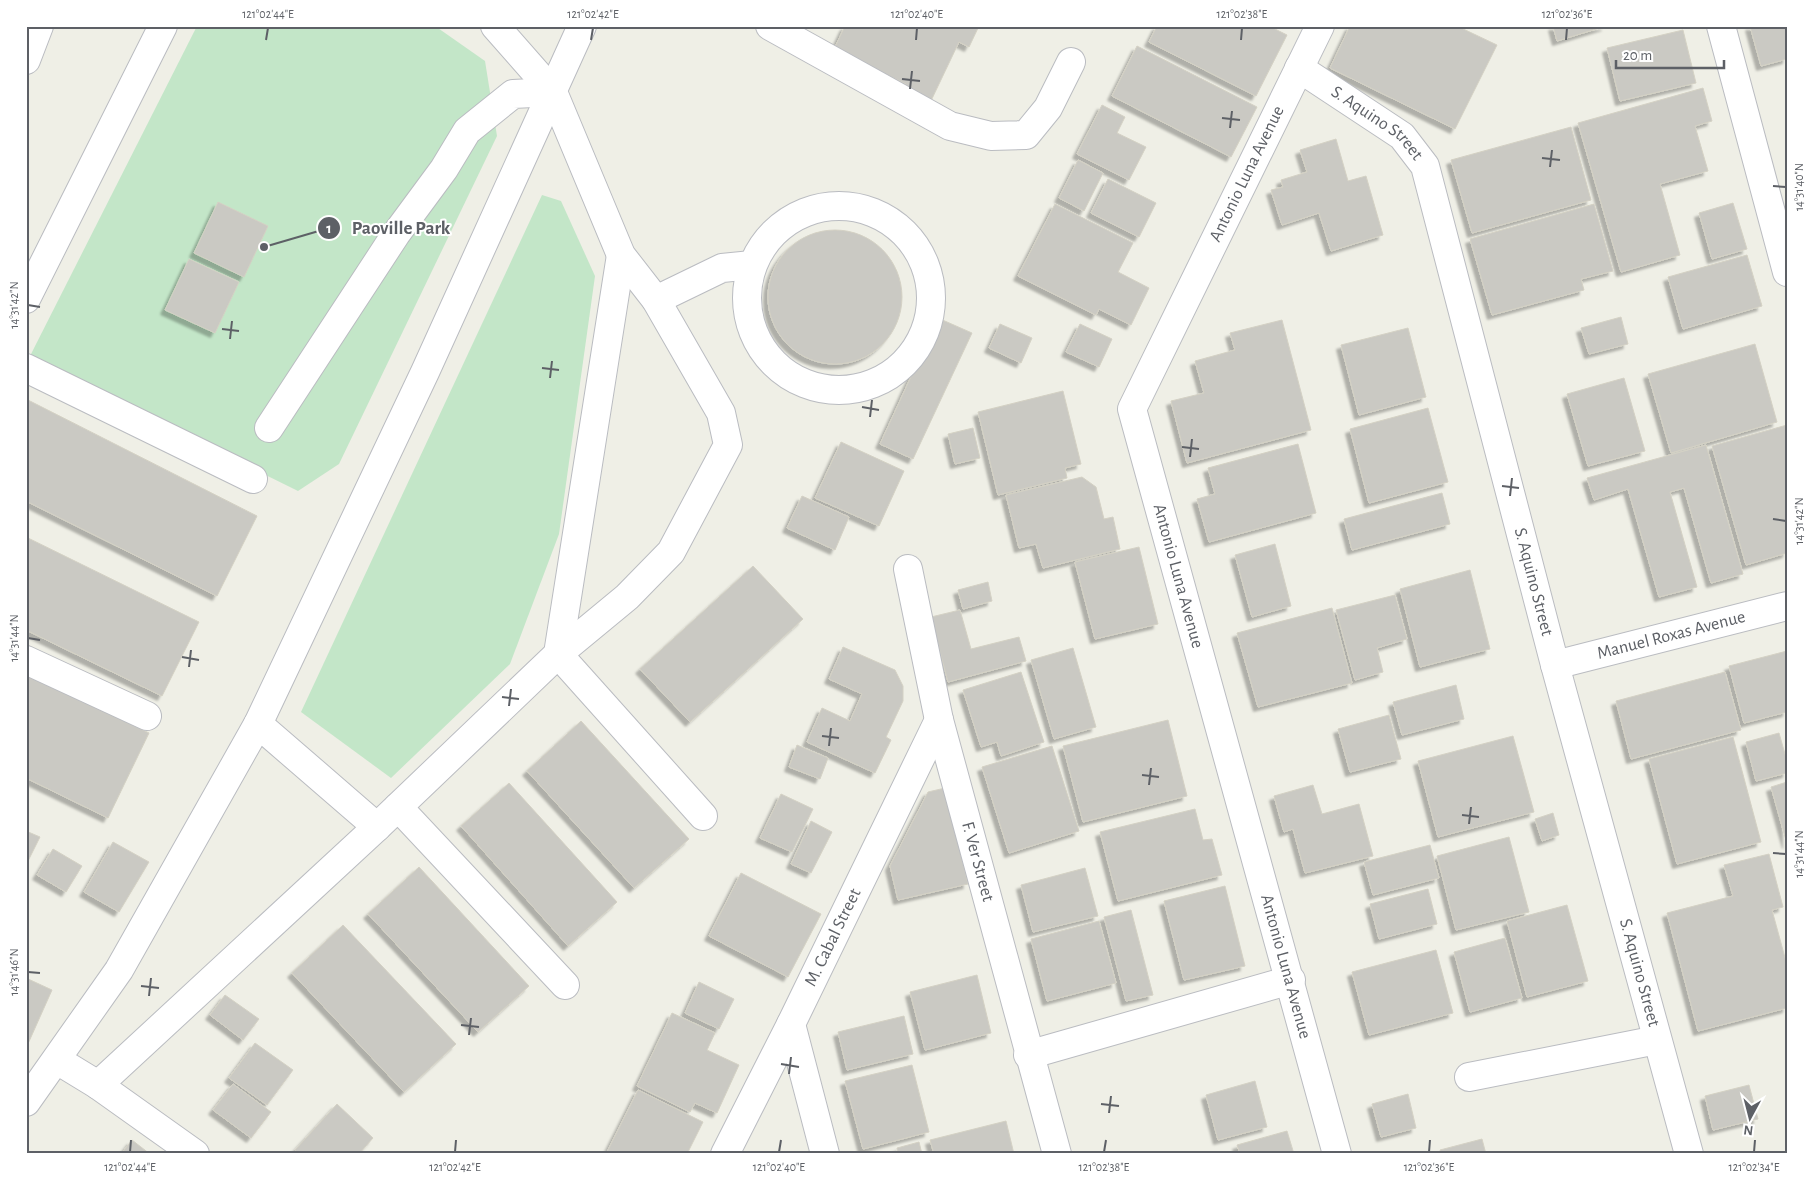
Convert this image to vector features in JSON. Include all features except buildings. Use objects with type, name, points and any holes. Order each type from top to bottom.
[{"type":"street","points":[[26,60],[39,26]]},
{"type":"street","points":[[26,299],[163,26]]},
{"type":"street","points":[[98,1085],[377,827],[558,654],[627,598],[671,552],[728,445],[721,413],[656,300],[621,255],[553,92],[494,26]]},
{"type":"street","points":[[26,1102],[119,970],[258,724],[425,372],[582,26]]},
{"type":"street","points":[[770,26],[950,126],[991,136],[1026,134],[1048,108],[1071,62]]},
{"type":"street","name":"Antonio Luna Avenue","points":[[1320,26],[1132,409],[1291,980],[1337,1154]]},
{"type":"street","points":[[1721,26],[1787,272]]},
{"type":"street","name":"S. Aquino Street","points":[[1299,68],[1402,136],[1425,166],[1555,665],[1689,1154]]},
{"type":"street","points":[[269,428],[396,234],[444,169],[467,131],[513,94],[553,92]]},
{"type":"street","points":[[838,205],[860,208],[881,215],[900,228],[915,244],[926,264],[931,286],[931,308],[926,330],[916,350],[901,366],[883,379],[862,387],[839,390],[817,387],[796,379],[778,367],[763,351],[752,331],[747,309],[747,287],[752,265],[762,246],[777,229],[795,216],[816,208],[838,205]]},
{"type":"street","points":[[558,654],[621,255]]},
{"type":"street","points":[[656,300],[722,268],[752,265]]},
{"type":"street","points":[[26,368],[252,479]]},
{"type":"street","name":"F. Ver Street","points":[[908,569],[939,720],[1028,1055],[1057,1154]]},
{"type":"street","name":"Manuel Roxas Avenue","points":[[1555,665],[1787,606]]},
{"type":"street","points":[[558,654],[704,816]]},
{"type":"street","points":[[26,660],[147,716]]},
{"type":"street","name":"M. Cabal Street","points":[[725,1154],[791,1024],[939,720]]},
{"type":"street","points":[[258,724],[377,827]]},
{"type":"street","points":[[398,807],[565,985]]},
{"type":"street","points":[[1028,1055],[1291,980]]},
{"type":"street","points":[[791,1024],[825,1154]]},
{"type":"street","points":[[1470,1077],[1658,1040]]},
{"type":"street","points":[[57,1060],[98,1085],[195,1154]]},
{"type":"green space","points":[[197,26],[435,26],[485,61],[497,136],[339,464],[298,491],[29,358]]},
{"type":"green space","points":[[542,195],[561,201],[595,276],[559,534],[510,664],[391,778],[301,712]]},
{"type":"place","name":"Paoville Park","points":[[264,247]]}]
